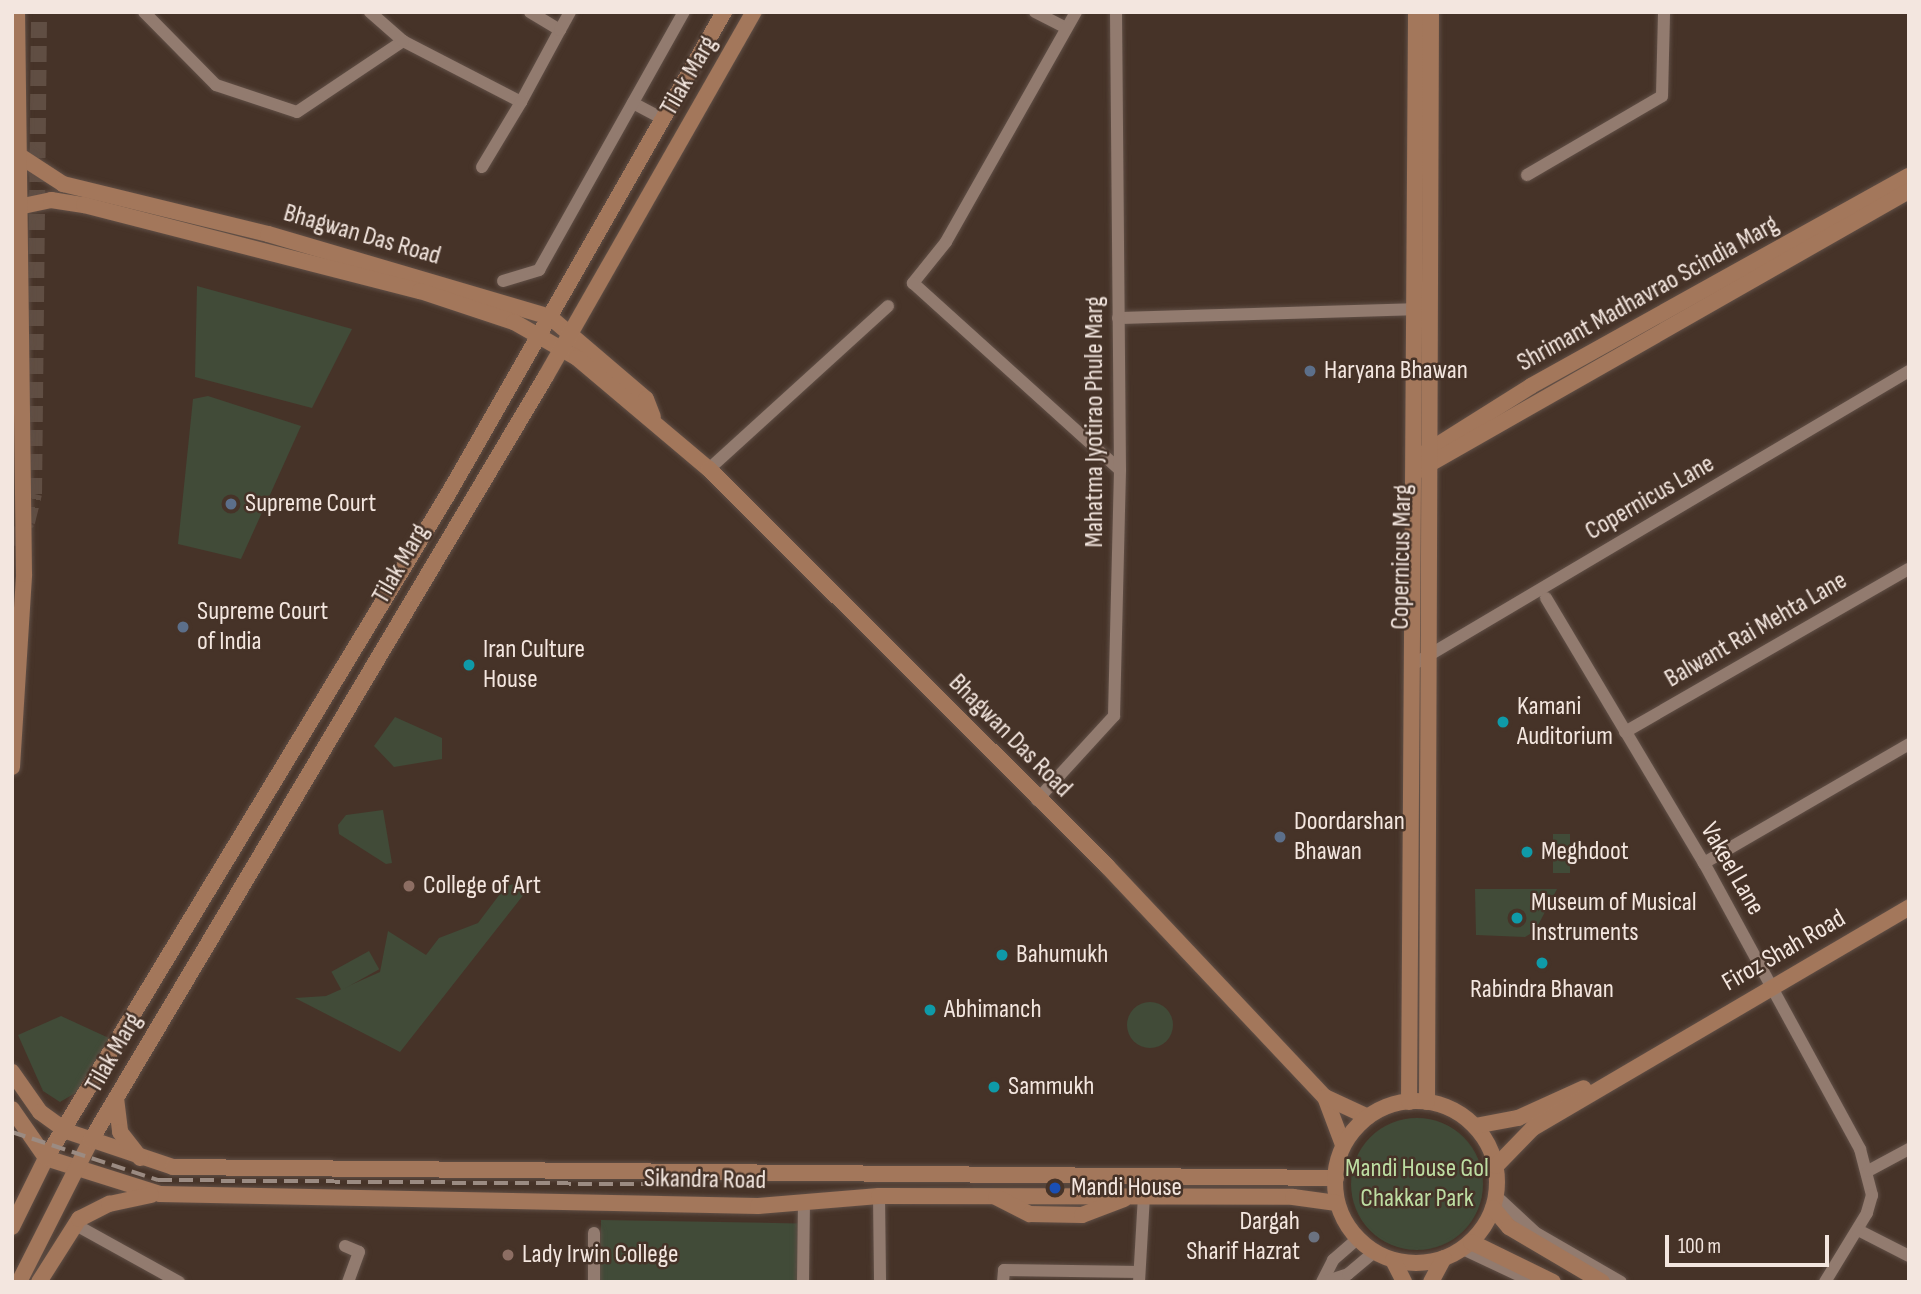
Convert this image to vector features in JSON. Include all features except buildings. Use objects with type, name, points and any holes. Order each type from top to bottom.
[{"type":"main road","points":[[12,767],[24,574],[23,158],[18,12]]},
{"type":"main road","name":"Tilak Marg","points":[[43,1154],[66,1131],[540,335],[724,12]]},
{"type":"main road","name":"Tilak Marg","points":[[19,1282],[44,1238],[91,1140],[321,749],[573,331],[754,12]]},
{"type":"main road","name":"Copernicus Marg","points":[[1416,12],[1415,309],[1422,356]]},
{"type":"main road","name":"Copernicus Marg","points":[[1409,1102],[1431,12]]},
{"type":"main road","name":"Bhagwan Das Road","points":[[23,158],[63,184],[140,201],[550,317],[573,331],[646,398],[653,417]]},
{"type":"main road","name":"Shrimant Madhavrao Scindia Marg","points":[[1421,463],[1531,386],[1909,176]]},
{"type":"main road","name":"Shrimant Madhavrao Scindia Marg","points":[[1421,463],[1909,191]]},
{"type":"main road","name":"Bhagwan Das Road","points":[[23,206],[58,200],[420,291],[540,335],[562,348],[653,417],[709,469],[1037,800],[1325,1097],[1368,1117]]},
{"type":"main road","points":[[136,220],[140,201]]},
{"type":"main road","name":"Copernicus Marg","points":[[1420,661],[1427,1102]]},
{"type":"main road","points":[[299,737],[321,749]]},
{"type":"main road","name":"Firoz Shah Road","points":[[1496,1166],[1527,1132],[1909,907]]},
{"type":"main road","name":"Firoz Shah Road","points":[[1475,1126],[1525,1115],[1685,1038]]},
{"type":"main road","name":"Sikandra Road","points":[[12,1072],[40,1112],[66,1131],[143,1161],[192,1168],[1336,1178]]},
{"type":"main road","name":"Bhagwan Das Road","points":[[1325,1097],[1343,1145]]},
{"type":"main road","points":[[116,1098],[120,1132],[143,1161]]},
{"type":"main road","points":[[1495,1202],[1467,1245],[1444,1258],[1393,1260],[1374,1252],[1357,1239],[1337,1203],[1336,1178],[1343,1145],[1368,1117],[1409,1102],[1427,1102],[1475,1126],[1496,1166],[1495,1202],[1509,1227],[1602,1282]]},
{"type":"main road","points":[[12,1110],[43,1154]]},
{"type":"main road","points":[[12,1203],[43,1154]]},
{"type":"main road","points":[[12,1227],[43,1154]]},
{"type":"main road","name":"Sikandra Road","points":[[43,1154],[75,1171],[160,1194],[804,1205],[879,1196],[994,1195],[1137,1196],[1337,1203]]},
{"type":"main road","points":[[190,1195],[177,1179],[192,1168]]},
{"type":"main road","points":[[39,1282],[74,1224],[108,1204],[160,1194]]},
{"type":"main road","points":[[44,1238],[60,1247]]},
{"type":"main road","points":[[1467,1245],[1553,1282]]},
{"type":"main road","points":[[1431,1282],[1444,1258]]},
{"type":"main road","points":[[1393,1260],[1404,1282]]},
{"type":"street","points":[[144,12],[216,85],[292,111],[403,41]]},
{"type":"street","points":[[370,12],[403,41],[521,102]]},
{"type":"street","points":[[530,12],[560,30]]},
{"type":"street","points":[[482,167],[570,12]]},
{"type":"street","points":[[503,281],[539,270],[684,12]]},
{"type":"street","points":[[1035,12],[1063,27]]},
{"type":"street","points":[[1076,12],[1063,27],[946,242],[913,283],[1120,470]]},
{"type":"street","name":"Mahatma Jyotirao Phule Marg","points":[[1037,800],[1114,716],[1120,470],[1116,12]]},
{"type":"street","points":[[1527,175],[1662,96],[1664,12]]},
{"type":"street","points":[[633,103],[663,118]]},
{"type":"street","points":[[709,469],[888,306]]},
{"type":"street","points":[[1118,318],[1415,309]]},
{"type":"street","name":"Copernicus Lane","points":[[1420,661],[1909,371]]},
{"type":"street","name":"Balwant Rai Mehta Lane","points":[[1625,732],[1909,569]]},
{"type":"street","name":"Vakeel Lane","points":[[1546,598],[1704,863],[1772,986],[1868,1171],[1872,1195],[1858,1230],[1825,1282]]},
{"type":"street","points":[[1704,863],[1909,744]]},
{"type":"street","points":[[1868,1171],[1909,1149]]},
{"type":"street","points":[[879,1196],[880,1282]]},
{"type":"street","points":[[1003,1282],[1004,1270],[1139,1277],[1137,1196]]},
{"type":"street","points":[[1495,1202],[1536,1233],[1621,1282]]},
{"type":"street","points":[[803,1282],[804,1205]]},
{"type":"street","points":[[74,1224],[179,1282]]},
{"type":"street","points":[[1858,1230],[1909,1256]]},
{"type":"street","points":[[594,1233],[594,1282]]},
{"type":"street","points":[[1323,1282],[1333,1260],[1357,1239]]},
{"type":"street","points":[[1467,1245],[1533,1282]]},
{"type":"street","points":[[345,1246],[359,1252],[348,1282]]},
{"type":"street","points":[[1323,1282],[1348,1274],[1374,1252]]},
{"type":"green space","points":[[197,286],[352,329],[312,408],[195,377]]},
{"type":"green space","points":[[208,396],[301,426],[241,559],[178,544],[193,399]]},
{"type":"green space","points":[[395,717],[442,738],[442,759],[394,767],[374,746]]},
{"type":"green space","points":[[383,810],[392,863],[386,864],[339,834],[338,825],[346,815]]},
{"type":"green space","points":[[1553,834],[1570,834],[1570,873],[1553,873]]},
{"type":"green space","points":[[536,879],[400,1052],[295,998],[326,996],[380,972],[388,931],[426,955],[439,938],[478,923],[506,886]]},
{"type":"green space","points":[[1475,889],[1557,889],[1535,931],[1525,937],[1476,935]]},
{"type":"green space","points":[[369,951],[379,969],[342,990],[331,972]]},
{"type":"green space","points":[[1150,1002],[1166,1009],[1173,1025],[1166,1041],[1150,1048],[1134,1041],[1127,1025],[1134,1009]]},
{"type":"green space","points":[[61,1016],[111,1039],[77,1092],[60,1102],[43,1091],[18,1035]]},
{"type":"green space","name":"Mandi House Gol Chakkar Park","points":[[1417,1118],[1442,1123],[1464,1137],[1478,1159],[1483,1184],[1478,1209],[1464,1231],[1442,1245],[1417,1250],[1392,1245],[1370,1231],[1356,1209],[1351,1184],[1356,1159],[1370,1137],[1392,1123]]},
{"type":"green space","points":[[601,1220],[800,1223],[799,1282],[600,1282]]},
{"type":"tunnel","points":[[12,544],[27,522],[34,494],[39,12]]},
{"type":"railway","points":[[12,1132],[158,1180],[741,1185]]},
{"type":"place","name":"Haryana Bhawan","points":[[1310,371]]},
{"type":"place","name":"Supreme Court","points":[[231,504]]},
{"type":"place","name":"Supreme Court of India","points":[[183,627]]},
{"type":"place","name":"Iran Culture House","points":[[469,665]]},
{"type":"place","name":"Kamani Auditorium","points":[[1503,722]]},
{"type":"place","name":"Doordarshan Bhawan","points":[[1280,837]]},
{"type":"place","name":"Meghdoot","points":[[1527,852]]},
{"type":"place","name":"College of Art","points":[[409,886]]},
{"type":"place","name":"Museum of Musical Instruments","points":[[1517,918]]},
{"type":"place","name":"Bahumukh","points":[[1002,955]]},
{"type":"place","name":"Rabindra Bhavan","points":[[1542,963]]},
{"type":"place","name":"Abhimanch","points":[[930,1010]]},
{"type":"place","name":"Sammukh","points":[[994,1087]]},
{"type":"place","name":"Mandi House","points":[[1055,1188]]},
{"type":"place","name":"Dargah Sharif Hazrat","points":[[1314,1237]]},
{"type":"place","name":"Lady Irwin College","points":[[508,1255]]}]
